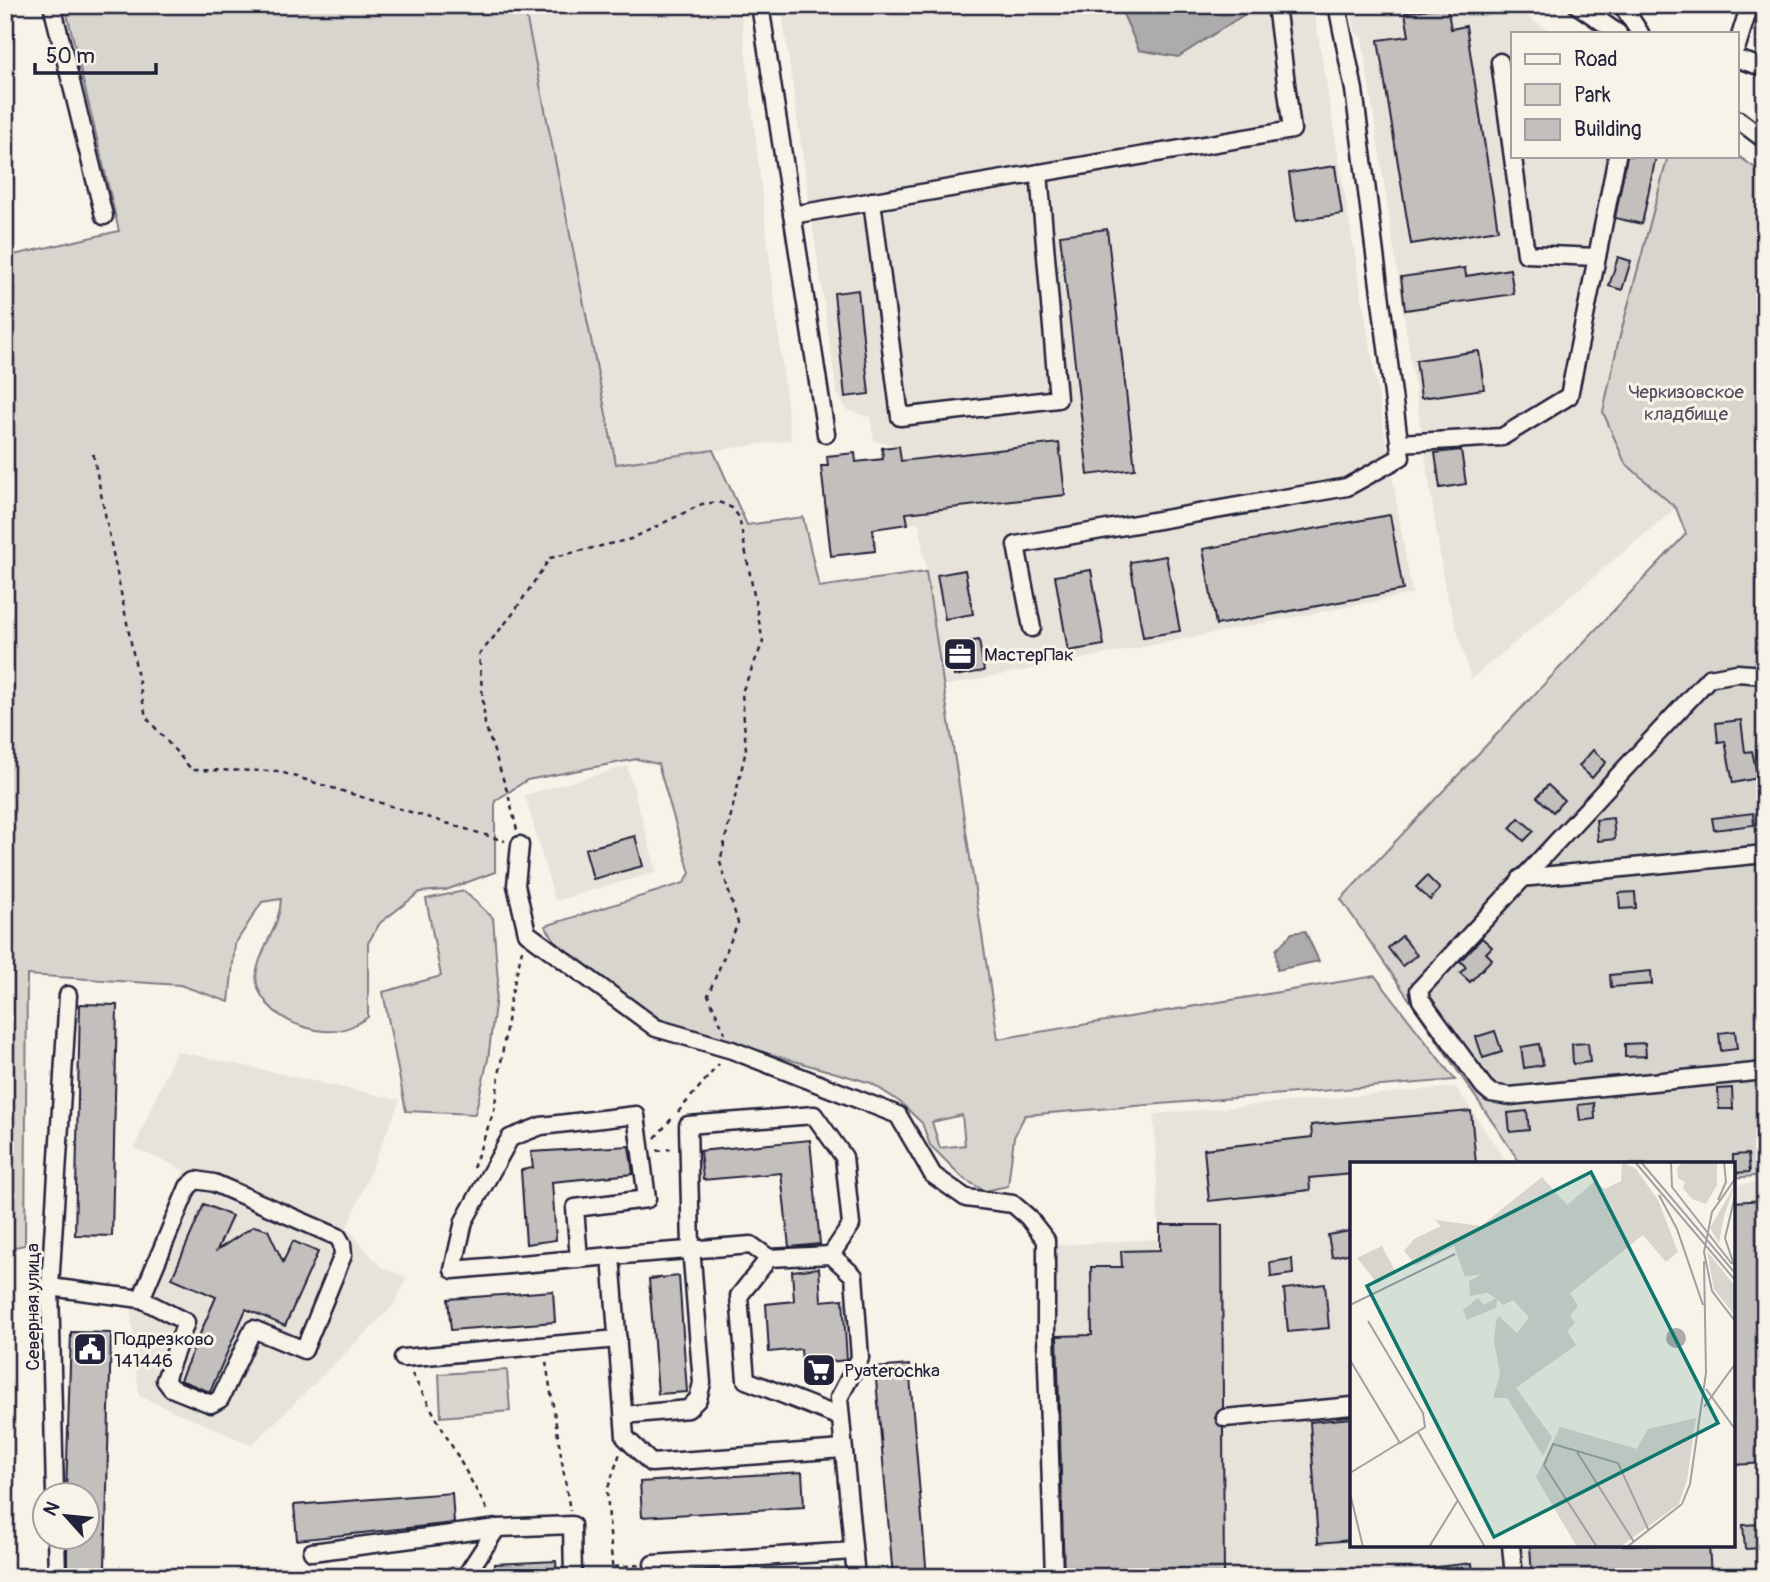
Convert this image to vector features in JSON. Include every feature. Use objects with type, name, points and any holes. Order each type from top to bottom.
[{"type":"street","points":[[52,5],[104,216]]},
{"type":"street","points":[[760,5],[826,434]]},
{"type":"street","points":[[792,215],[1292,131],[1276,5]]},
{"type":"street","points":[[1032,628],[1016,545],[1347,487],[1401,457],[1354,90],[1337,5]]},
{"type":"street","points":[[1577,5],[1617,32]]},
{"type":"street","points":[[1622,5],[1639,32]]},
{"type":"street","points":[[1738,42],[1746,14]]},
{"type":"street","points":[[1738,59],[1765,68]]},
{"type":"street","points":[[1500,62],[1511,143]]},
{"type":"street","points":[[1738,120],[1765,140]]},
{"type":"street","points":[[1513,158],[1526,254],[1597,257]]},
{"type":"street","points":[[1399,443],[1502,438],[1569,396],[1617,158]]},
{"type":"street","points":[[872,201],[900,417],[1058,399],[1039,173]]},
{"type":"street","points":[[1765,675],[1737,673],[1709,678],[1419,990],[1421,1000],[1491,1093],[1510,1096],[1765,1071]]},
{"type":"street","points":[[520,845],[516,885],[527,933],[656,1028],[732,1050],[898,1115],[933,1175],[966,1198],[1013,1204],[1028,1217],[1046,1240],[1046,1336],[1054,1577]]},
{"type":"street","points":[[1521,878],[1765,854]]},
{"type":"street","name":"Северная улица","points":[[55,1480],[50,1287],[68,995]]},
{"type":"street","points":[[579,1259],[575,1208],[647,1199],[636,1115],[541,1126],[510,1138],[464,1221],[453,1270],[579,1259],[611,1256],[691,1247],[751,1245],[769,1258],[831,1255],[854,1276],[860,1358],[839,1398],[856,1577]]},
{"type":"street","points":[[624,1415],[688,1409],[698,1399],[702,1383],[691,1247],[688,1125],[814,1115],[844,1157],[851,1225],[831,1255]]},
{"type":"street","points":[[50,1287],[141,1299],[186,1322],[165,1373],[165,1380],[171,1388],[211,1404],[220,1399],[253,1329],[304,1350],[343,1255],[342,1244],[338,1237],[214,1183],[196,1180],[188,1187],[141,1299]]},
{"type":"street","points":[[611,1256],[625,1437],[651,1463],[843,1449]]},
{"type":"street","points":[[769,1258],[739,1296],[746,1380],[841,1417]]},
{"type":"street","points":[[403,1358],[618,1339]]},
{"type":"street","points":[[1225,1418],[1350,1406]]},
{"type":"street","points":[[312,1552],[497,1528],[572,1525],[573,1577]]},
{"type":"street","points":[[465,1577],[497,1528]]},
{"type":"street","points":[[1511,1547],[1514,1577]]},
{"type":"street","points":[[56,1550],[57,1577]]},
{"type":"street","points":[[653,1564],[853,1551]]},
{"type":"path","points":[[93,454],[146,718],[192,770],[277,771],[520,845],[509,794],[485,724],[479,654],[512,615],[550,558],[631,539],[702,504],[719,502],[732,508],[739,517],[763,642],[742,692],[746,750],[719,862],[738,923],[708,995],[732,1050],[641,1154]]},
{"type":"path","points":[[472,1173],[494,1111],[510,1001],[527,933]]},
{"type":"path","points":[[641,1154],[688,1146]]},
{"type":"path","points":[[544,1345],[572,1525]]},
{"type":"path","points":[[403,1358],[497,1528]]},
{"type":"path","points":[[613,1577],[607,1491],[625,1437]]},
{"type":"path","points":[[613,1567],[653,1564]]},
{"type":"shaded area","points":[[524,5],[740,5],[791,440],[616,464]]},
{"type":"shaded area","points":[[781,5],[1313,5],[1412,594],[944,686],[919,523],[908,524],[899,446],[874,441],[870,417],[847,410],[837,394]]},
{"type":"shaded area","points":[[1119,5],[1244,5],[1245,14],[1178,57],[1139,50]]},
{"type":"shaded area","points":[[1351,5],[1509,5],[1551,32],[1511,32],[1511,158],[1667,158],[1617,347],[1603,412],[1625,463],[1676,508],[1471,679],[1445,588],[1362,38],[1355,32]]},
{"type":"shaded area","points":[[627,766],[657,872],[555,901],[525,795]]},
{"type":"shaded area","points":[[1305,931],[1319,961],[1277,970],[1276,950],[1292,933]]},
{"type":"shaded area","points":[[176,1051],[400,1100],[347,1228],[380,1266],[407,1278],[394,1305],[252,1445],[139,1396],[131,1314],[134,1284],[184,1170],[134,1148]]},
{"type":"shaded area","points":[[1456,1087],[1507,1162],[1350,1162],[1350,1547],[1735,1547],[1735,1185],[1765,1182],[1765,1577],[1045,1577],[1037,1348],[1041,1246],[1159,1239],[1154,1114]]},
{"type":"green space","points":[[65,5],[524,5],[616,464],[713,450],[747,525],[803,517],[819,587],[926,572],[998,1039],[1375,976],[1455,1080],[1025,1115],[1014,1137],[1008,1186],[985,1191],[964,1179],[930,1145],[922,1123],[900,1102],[871,1083],[672,1026],[609,988],[566,956],[545,926],[684,883],[690,873],[658,764],[637,759],[527,780],[495,801],[495,872],[446,890],[420,892],[380,923],[368,943],[368,1017],[344,1029],[320,1031],[301,1026],[274,1011],[261,995],[256,976],[258,966],[278,917],[281,899],[262,902],[235,944],[229,1002],[180,985],[27,975],[25,1245],[5,1249],[5,257],[119,231]],"holes":[[[962,1115],[965,1145],[940,1148],[932,1122]]]},
{"type":"green space","name":"Черкизовское кладбище","points":[[1738,156],[1765,175],[1765,1175],[1735,1178],[1735,1162],[1520,1162],[1341,899],[1686,534],[1676,508],[1625,463],[1603,412],[1617,347],[1667,158],[1738,158]]},
{"type":"green space","points":[[464,891],[493,918],[498,981],[488,1059],[475,1114],[406,1111],[383,992],[441,976],[426,899]]},
{"type":"green space","points":[[507,1370],[510,1411],[441,1417],[439,1374]]},
{"type":"green space","points":[[5,1381],[10,1381],[12,1514],[5,1516]]},
{"type":"building","points":[[1447,6],[1451,29],[1466,26],[1498,230],[1411,244],[1378,40],[1409,36],[1405,13]]},
{"type":"building","points":[[1627,158],[1656,158],[1642,224],[1615,218]]},
{"type":"building","points":[[1335,166],[1342,214],[1296,221],[1289,173]]},
{"type":"building","points":[[1107,229],[1135,469],[1088,475],[1060,235]]},
{"type":"building","points":[[1618,257],[1631,261],[1622,290],[1609,286]]},
{"type":"building","points":[[1465,268],[1466,276],[1510,269],[1514,294],[1405,310],[1401,277]]},
{"type":"building","points":[[858,290],[869,394],[845,397],[834,293]]},
{"type":"building","points":[[1479,351],[1484,389],[1421,398],[1416,360]]},
{"type":"building","points":[[1059,443],[1065,495],[906,513],[908,524],[873,529],[875,551],[831,556],[821,466],[828,466],[827,456],[855,453],[856,462],[883,459],[882,448],[899,446],[901,461]]},
{"type":"building","points":[[1461,450],[1466,484],[1440,488],[1435,453]]},
{"type":"building","points":[[1390,515],[1403,590],[1216,625],[1203,549]]},
{"type":"building","points":[[1166,556],[1180,631],[1143,637],[1130,562]]},
{"type":"building","points":[[965,570],[973,614],[945,619],[937,575]]},
{"type":"building","points":[[1091,570],[1104,645],[1068,651],[1055,576]]},
{"type":"building","points":[[979,640],[984,671],[954,676],[948,646]]},
{"type":"building","points":[[1741,720],[1745,752],[1752,751],[1758,778],[1733,783],[1725,741],[1718,742],[1716,723]]},
{"type":"building","points":[[1593,750],[1606,762],[1592,778],[1579,766]]},
{"type":"building","points":[[1548,785],[1564,800],[1553,812],[1537,797]]},
{"type":"building","points":[[1753,813],[1754,825],[1714,830],[1712,818]]},
{"type":"building","points":[[1519,818],[1534,831],[1524,841],[1510,828]]},
{"type":"building","points":[[1613,818],[1615,839],[1598,841],[1596,820]]},
{"type":"building","points":[[635,836],[643,866],[593,879],[585,849]]},
{"type":"building","points":[[1427,876],[1440,889],[1430,900],[1416,887]]},
{"type":"building","points":[[1635,892],[1636,908],[1620,909],[1619,893]]},
{"type":"building","points":[[1402,936],[1417,955],[1402,966],[1388,948]]},
{"type":"building","points":[[1482,938],[1492,947],[1486,953],[1492,959],[1470,982],[1460,973],[1466,967],[1460,961]]},
{"type":"building","points":[[1651,971],[1652,984],[1611,987],[1610,975]]},
{"type":"building","points":[[80,1004],[117,1005],[112,1236],[75,1235]]},
{"type":"building","points":[[1495,1031],[1502,1052],[1483,1058],[1476,1037]]},
{"type":"building","points":[[1735,1031],[1737,1049],[1721,1051],[1719,1033]]},
{"type":"building","points":[[1588,1043],[1590,1062],[1573,1064],[1572,1044]]},
{"type":"building","points":[[1645,1043],[1646,1056],[1625,1057],[1625,1044]]},
{"type":"building","points":[[1539,1044],[1543,1065],[1524,1068],[1521,1047]]},
{"type":"building","points":[[1732,1088],[1733,1109],[1719,1109],[1718,1089]]},
{"type":"building","points":[[1594,1103],[1595,1119],[1580,1121],[1578,1105]]},
{"type":"building","points":[[1471,1111],[1476,1162],[1350,1162],[1350,1174],[1309,1178],[1310,1190],[1209,1201],[1204,1149],[1312,1137],[1311,1125]]},
{"type":"building","points":[[1527,1111],[1529,1130],[1510,1132],[1508,1113]]},
{"type":"building","points":[[810,1140],[820,1244],[789,1247],[781,1173],[703,1180],[700,1151]]},
{"type":"building","points":[[629,1146],[633,1174],[552,1182],[556,1240],[526,1244],[521,1170],[533,1168],[531,1152]]},
{"type":"building","points":[[1748,1154],[1750,1172],[1735,1173],[1733,1155]]},
{"type":"building","points":[[1765,1200],[1765,1463],[1735,1465],[1735,1202]]},
{"type":"building","points":[[204,1204],[232,1216],[217,1250],[254,1226],[268,1230],[283,1262],[293,1241],[318,1252],[285,1326],[246,1309],[210,1392],[180,1380],[216,1297],[172,1278]]},
{"type":"building","points":[[1160,1225],[1222,1225],[1223,1408],[1215,1418],[1223,1428],[1224,1577],[1064,1577],[1057,1336],[1092,1335],[1091,1267],[1122,1267],[1121,1251],[1160,1250]]},
{"type":"building","points":[[1350,1231],[1350,1253],[1332,1257],[1328,1235]]},
{"type":"building","points":[[1292,1259],[1293,1274],[1271,1277],[1270,1262]]},
{"type":"building","points":[[819,1268],[821,1301],[843,1299],[847,1360],[829,1362],[830,1384],[804,1386],[801,1349],[769,1352],[766,1304],[794,1301],[792,1271]]},
{"type":"building","points":[[679,1276],[687,1392],[658,1394],[649,1279]]},
{"type":"building","points":[[1325,1284],[1329,1328],[1288,1332],[1284,1289]]},
{"type":"building","points":[[553,1291],[555,1322],[451,1330],[448,1299]]},
{"type":"building","points":[[71,1332],[111,1333],[105,1568],[67,1567],[67,1550],[102,1550],[102,1480],[66,1480]]},
{"type":"building","points":[[909,1365],[927,1577],[893,1577],[875,1368]]},
{"type":"building","points":[[1350,1418],[1350,1540],[1318,1543],[1310,1422]]},
{"type":"building","points":[[802,1472],[804,1507],[642,1517],[640,1482]]},
{"type":"building","points":[[452,1493],[454,1523],[297,1540],[294,1505]]},
{"type":"building","points":[[1760,1524],[1761,1548],[1745,1549],[1743,1525]]},
{"type":"building","points":[[1530,1547],[1709,1547],[1711,1577],[1532,1577]]},
{"type":"building","points":[[556,1561],[557,1577],[495,1577],[494,1564]]},
{"type":"building","points":[[1472,1563],[1473,1577],[1429,1577],[1428,1568]]},
{"type":"place","name":"МастерПак","points":[[960,654]]},
{"type":"place","name":"Подрезково 141446","points":[[90,1349]]},
{"type":"place","name":"Pyaterochka","points":[[819,1370]]}]
